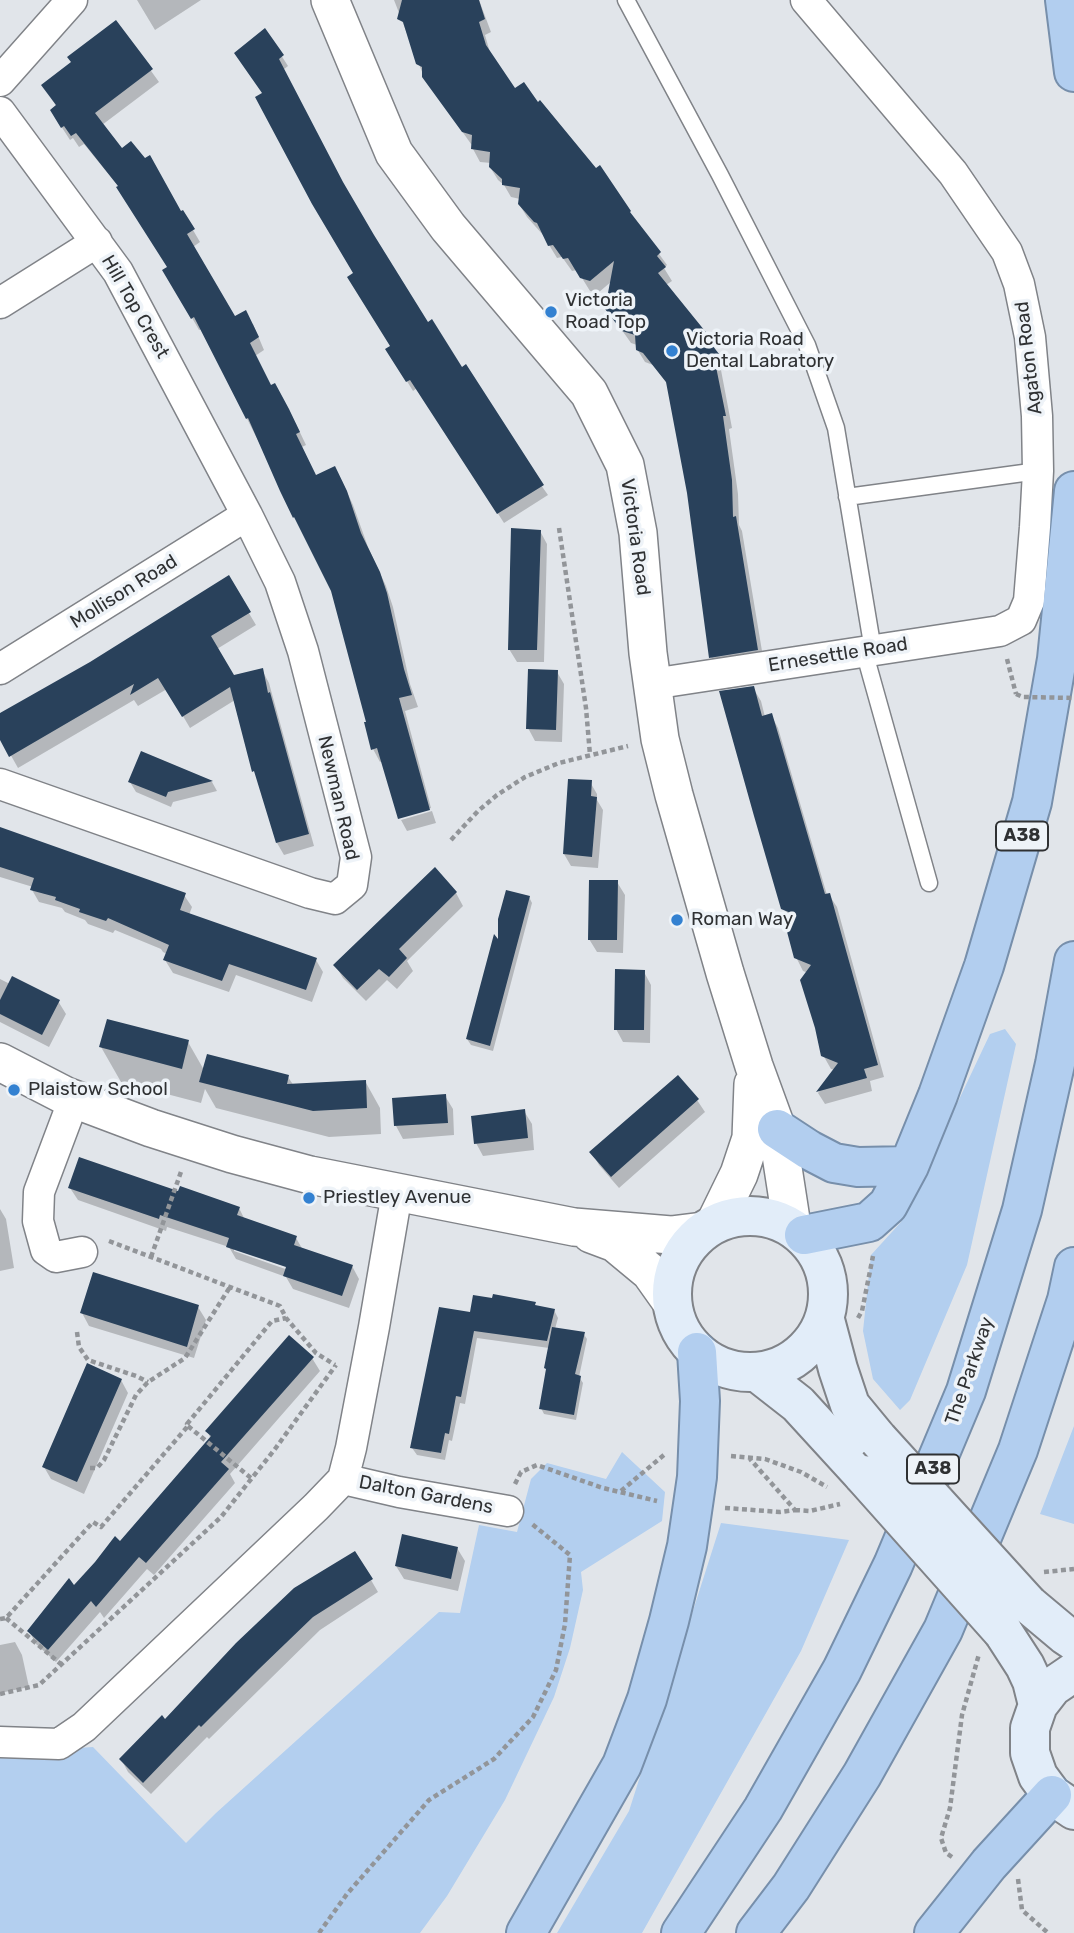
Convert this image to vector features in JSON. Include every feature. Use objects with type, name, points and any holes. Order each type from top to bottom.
[{"type":"highway","points":[[1065,0],[1074,72]]},
{"type":"highway","name":"A38","points":[[869,1222],[888,1205],[909,1167],[938,1095],[984,966],[1032,802],[1057,659],[1074,491]]},
{"type":"highway","name":"The Parkway","points":[[681,1933],[763,1809],[842,1670],[893,1564],[966,1391],[1022,1210],[1055,1063],[1074,961]]},
{"type":"highway","points":[[777,1129],[834,1163],[858,1167],[909,1167]]},
{"type":"highway","points":[[798,1231],[869,1222]]},
{"type":"highway","points":[[756,1933],[791,1887],[862,1775],[943,1630],[1018,1450],[1067,1300],[1074,1267]]},
{"type":"highway","points":[[526,1933],[622,1765],[647,1699],[687,1546],[697,1477],[681,1453],[700,1401],[697,1352]]},
{"type":"highway","points":[[934,1933],[989,1864],[1063,1803]]},
{"type":"main road","points":[[741,1215],[767,1216],[798,1231],[818,1253],[827,1274],[829,1297],[825,1320],[814,1340],[798,1356],[779,1367],[757,1372],[735,1371],[715,1364],[697,1352],[685,1338],[676,1321],[672,1303],[674,1276],[684,1251],[709,1227],[741,1215]]},
{"type":"main road","points":[[825,1320],[850,1405],[1028,1604],[1074,1641]]},
{"type":"main road","points":[[757,1372],[799,1405],[841,1491],[992,1640],[1025,1665],[1038,1705]]},
{"type":"main road","points":[[1063,1803],[1038,1776],[1030,1753],[1030,1728],[1038,1705],[1052,1687],[1074,1672]]},
{"type":"street","points":[[0,81],[72,0]]},
{"type":"street","name":"Victoria Road","points":[[330,0],[394,153],[448,227],[589,393],[625,465],[638,533],[648,653],[660,739],[698,882],[754,1066],[777,1129],[798,1231]]},
{"type":"street","name":"Agaton Road","points":[[806,0],[953,173],[1007,252],[1019,284],[1030,337],[1037,415],[1038,471],[1029,601],[1011,625]]},
{"type":"street","name":"Hill Top Crest","points":[[0,112],[118,272],[247,515]]},
{"type":"street","points":[[0,303],[97,242]]},
{"type":"street","name":"Mollison Road","points":[[0,669],[247,515]]},
{"type":"street","name":"Newman Road","points":[[0,784],[310,893],[335,899],[352,885],[356,858],[303,651],[280,582],[247,515]]},
{"type":"street","name":"Ernesettle Road","points":[[652,684],[1011,625]]},
{"type":"street","points":[[0,1062],[74,1099],[151,1128],[310,1175],[574,1227],[671,1235],[709,1227]]},
{"type":"street","name":"Victoria Road","points":[[709,1227],[739,1174],[751,1138],[754,1066]]},
{"type":"street","points":[[74,1099],[39,1192],[38,1221],[46,1250],[56,1257],[82,1252]]},
{"type":"street","points":[[0,1742],[59,1744],[84,1727],[343,1479],[374,1327],[397,1193]]},
{"type":"street","points":[[574,1227],[615,1243],[650,1272],[672,1303]]},
{"type":"street","name":"Dalton Gardens","points":[[343,1479],[399,1492],[508,1511]]},
{"type":"lane","points":[[626,0],[807,345],[836,428],[869,650],[929,883]]},
{"type":"lane","points":[[847,497],[1038,471]]},
{"type":"path","points":[[559,528],[586,708],[590,755]]},
{"type":"path","points":[[1011,625],[1016,694],[1023,697],[1074,698]]},
{"type":"path","points":[[451,840],[478,811],[525,777],[559,763],[660,739]]},
{"type":"path","points":[[151,1257],[192,1141]]},
{"type":"path","points":[[835,1358],[862,1311],[874,1248],[869,1222]]},
{"type":"path","points":[[82,1252],[89,1234],[280,1306],[286,1318],[316,1353],[335,1365]]},
{"type":"path","points":[[90,1468],[97,1468],[104,1460],[136,1395],[148,1382],[185,1359],[230,1287]]},
{"type":"path","points":[[62,1665],[3,1619],[93,1521],[101,1527],[188,1426],[272,1321],[286,1318]]},
{"type":"path","points":[[0,1694],[39,1685],[220,1517],[275,1449],[335,1365],[374,1327]]},
{"type":"path","points":[[77,1332],[79,1347],[88,1360],[148,1382]]},
{"type":"path","points":[[188,1426],[251,1478]]},
{"type":"path","points":[[620,1492],[681,1453],[765,1459],[841,1491]]},
{"type":"path","points":[[750,1458],[795,1510]]},
{"type":"path","points":[[319,1933],[346,1894],[429,1800],[494,1759],[533,1717],[555,1670],[565,1624],[570,1555],[522,1516],[508,1511],[521,1472],[537,1465],[657,1501]]},
{"type":"path","points":[[720,1507],[810,1511],[841,1491]]},
{"type":"path","points":[[955,1860],[946,1853],[941,1838],[950,1808],[962,1715],[992,1640]]},
{"type":"path","points":[[1022,1910],[1048,1933]]},
{"type":"shaded area","points":[[1005,1029],[1016,1044],[967,1265],[910,1400],[900,1410],[873,1379],[863,1331],[871,1255],[901,1222],[990,1034]]},
{"type":"shaded area","points":[[1074,1426],[1074,1524],[1040,1514]]},
{"type":"shaded area","points":[[622,1452],[665,1492],[662,1521],[581,1572],[583,1590],[570,1648],[554,1697],[505,1800],[447,1896],[420,1933],[0,1933],[0,1753],[93,1747],[186,1843],[439,1612],[460,1613],[479,1525],[517,1532],[531,1479],[547,1463],[606,1479]]},
{"type":"shaded area","points":[[721,1523],[849,1540],[801,1651],[642,1933],[557,1933],[629,1811]]},
{"type":"building","points":[[402,0],[479,0],[485,19],[479,22],[486,45],[515,88],[524,82],[538,102],[540,100],[596,168],[600,165],[630,212],[661,252],[657,256],[666,267],[658,273],[709,336],[706,337],[719,354],[714,357],[726,416],[723,416],[732,480],[733,517],[736,516],[758,650],[709,658],[687,493],[666,382],[643,353],[636,350],[635,335],[622,331],[605,309],[614,261],[590,281],[580,278],[568,258],[563,259],[553,245],[548,246],[537,223],[518,204],[520,188],[502,185],[502,179],[489,167],[490,152],[471,149],[472,135],[462,132],[422,77],[422,67],[416,64],[403,22],[397,19]]},
{"type":"building","points":[[116,20],[153,69],[95,113],[122,148],[131,141],[145,158],[150,155],[181,211],[183,210],[195,229],[187,234],[235,316],[246,310],[259,337],[250,343],[271,385],[275,383],[289,409],[300,432],[296,434],[316,475],[335,466],[387,593],[412,695],[399,698],[430,810],[398,819],[377,748],[371,750],[331,591],[280,491],[248,418],[246,419],[194,317],[191,319],[162,270],[167,267],[116,187],[118,186],[76,133],[71,136],[64,126],[61,128],[50,110],[56,105],[41,85],[71,62],[67,57]]},
{"type":"building","points":[[265,28],[284,55],[279,59],[343,182],[374,235],[428,322],[432,319],[462,367],[466,364],[544,485],[497,514],[410,380],[406,382],[385,349],[390,346],[347,277],[353,273],[312,204],[255,97],[262,93],[234,53]]},
{"type":"building","points":[[511,528],[541,530],[537,650],[508,650]]},
{"type":"building","points":[[229,575],[251,612],[211,636],[234,675],[263,668],[309,834],[276,843],[254,771],[252,772],[230,687],[182,717],[158,678],[130,695],[134,684],[9,757],[0,740],[0,713],[90,662]]},
{"type":"building","points":[[528,669],[558,670],[556,730],[526,729]]},
{"type":"building","points":[[754,686],[762,716],[772,713],[825,894],[830,893],[878,1065],[864,1069],[867,1078],[816,1092],[838,1063],[821,1056],[800,980],[811,965],[794,958],[786,928],[796,915],[781,909],[719,691]]},
{"type":"building","points":[[141,751],[213,781],[168,792],[166,797],[128,782]]},
{"type":"building","points":[[568,779],[592,780],[591,796],[597,797],[592,857],[563,854]]},
{"type":"building","points":[[0,827],[186,893],[180,910],[317,958],[306,990],[229,964],[222,981],[163,960],[169,945],[108,918],[106,921],[79,912],[80,909],[55,900],[56,897],[30,890],[34,878],[0,867]]},
{"type":"building","points":[[435,867],[457,892],[399,949],[407,958],[389,977],[379,969],[357,990],[333,965]]},
{"type":"building","points":[[589,880],[618,880],[617,940],[588,940]]},
{"type":"building","points":[[506,890],[530,896],[490,1046],[466,1039],[494,934],[498,939],[498,919]]},
{"type":"building","points":[[615,969],[645,970],[644,1030],[614,1030]]},
{"type":"building","points":[[12,976],[60,1000],[42,1035],[0,1014],[0,1000]]},
{"type":"building","points":[[107,1019],[189,1040],[182,1069],[99,1047]]},
{"type":"building","points":[[207,1054],[289,1075],[287,1084],[366,1080],[367,1108],[313,1111],[199,1082]]},
{"type":"building","points":[[678,1075],[699,1099],[611,1177],[589,1152]]},
{"type":"building","points":[[446,1094],[448,1123],[394,1126],[392,1098]]},
{"type":"building","points":[[525,1109],[528,1138],[474,1144],[471,1116]]},
{"type":"building","points":[[79,1157],[178,1191],[180,1186],[240,1207],[237,1215],[297,1236],[294,1245],[353,1265],[342,1296],[283,1276],[286,1267],[226,1247],[229,1238],[160,1215],[159,1219],[68,1188]]},
{"type":"building","points":[[93,1272],[199,1305],[187,1347],[80,1313]]},
{"type":"building","points":[[493,1294],[536,1302],[535,1305],[555,1309],[547,1341],[474,1331],[461,1397],[456,1396],[449,1434],[445,1433],[441,1453],[410,1448],[439,1307],[470,1312],[473,1295],[492,1298]]},
{"type":"building","points":[[552,1327],[585,1332],[575,1374],[581,1376],[574,1415],[539,1409]]},
{"type":"building","points":[[289,1335],[314,1357],[221,1462],[229,1469],[146,1563],[139,1557],[96,1607],[91,1601],[48,1650],[27,1631],[69,1578],[74,1585],[115,1536],[120,1541],[211,1436],[205,1431]]},
{"type":"building","points":[[87,1363],[122,1379],[77,1482],[42,1467]]},
{"type":"building","points":[[402,1534],[458,1547],[451,1579],[395,1566]]},
{"type":"building","points":[[355,1551],[373,1579],[313,1617],[201,1727],[199,1725],[143,1783],[119,1759],[162,1715],[165,1719],[236,1643],[294,1588]]},
{"type":"place","name":"Victoria Road Top","points":[[551,312]]},
{"type":"place","name":"Victoria Road Dental Labratory","points":[[672,351]]},
{"type":"place","name":"Roman Way","points":[[677,920]]},
{"type":"place","name":"Plaistow School","points":[[14,1090]]},
{"type":"place","name":"Priestley Avenue","points":[[309,1198]]}]
